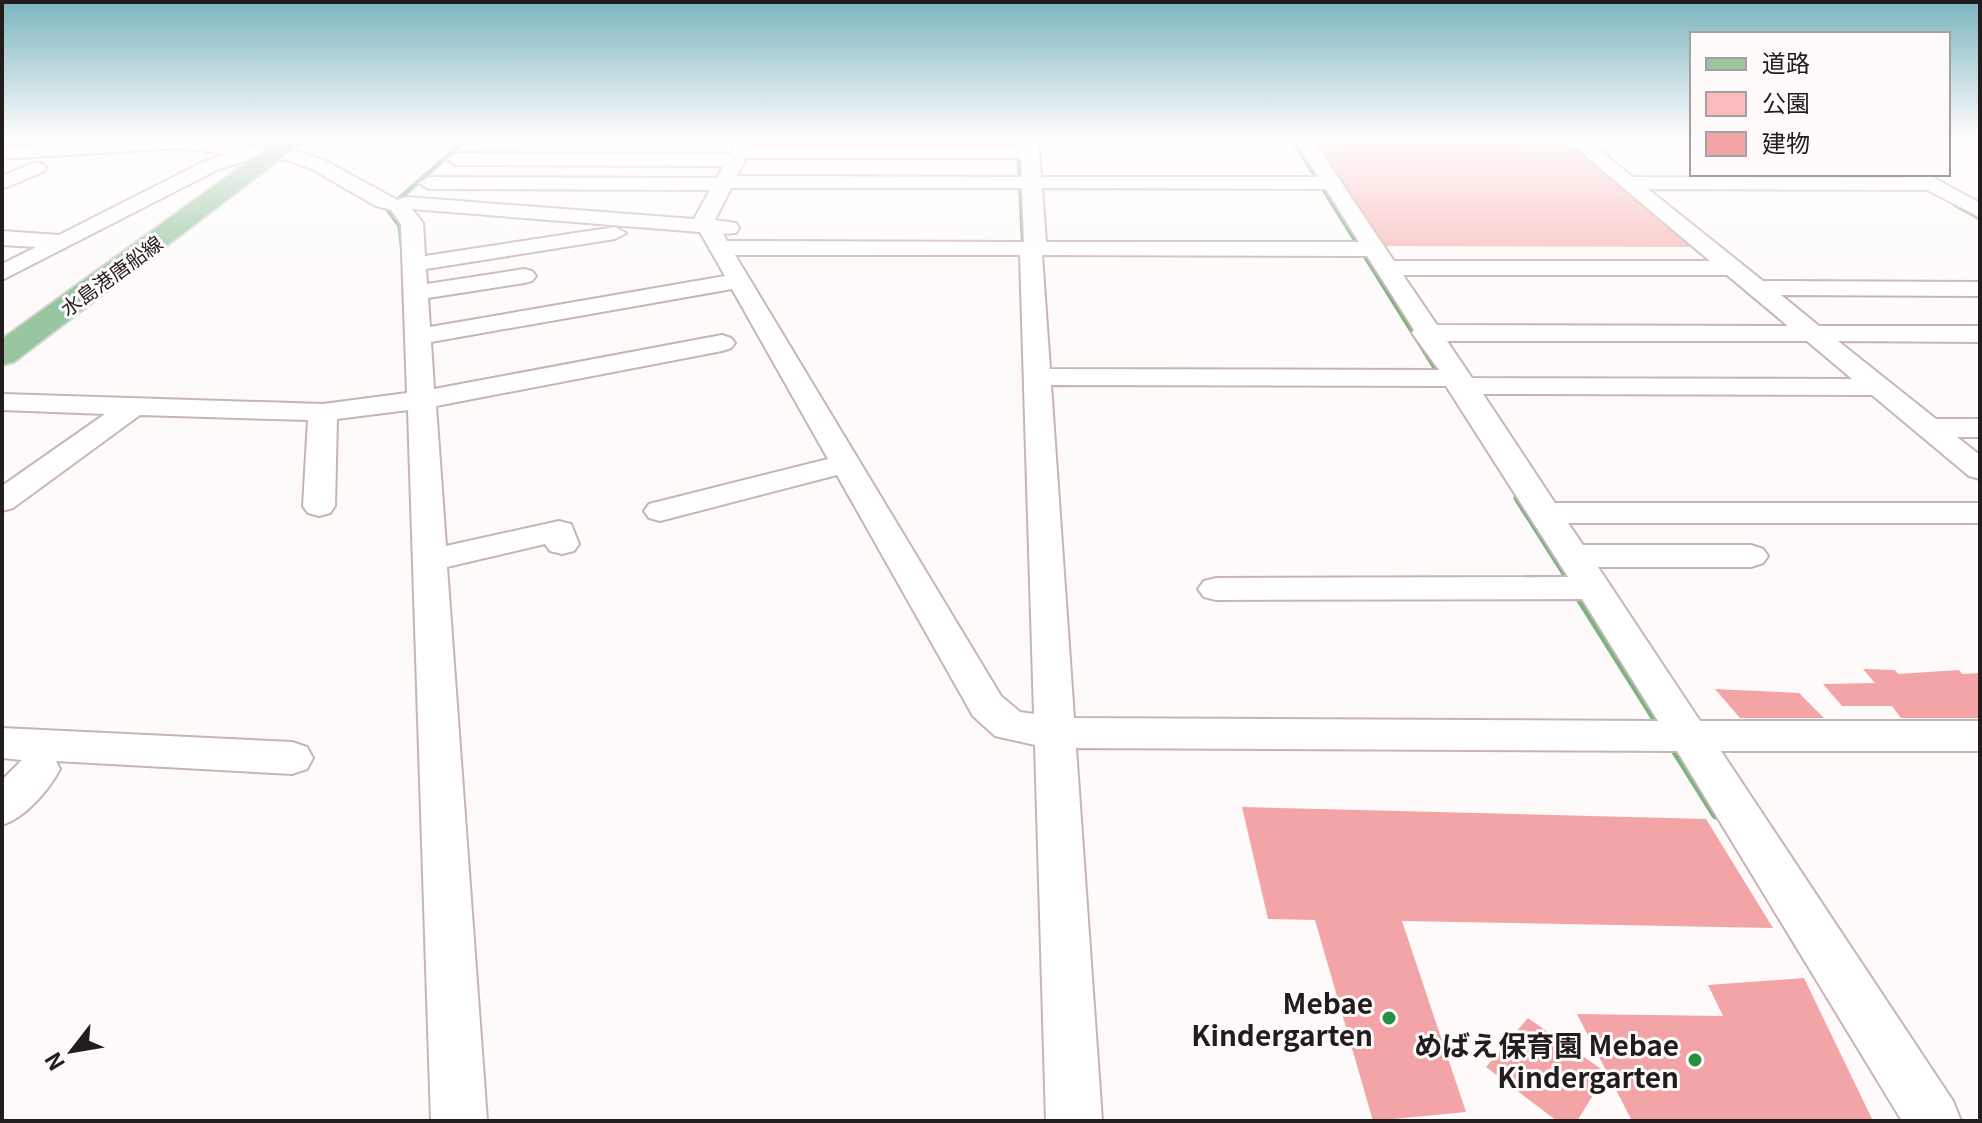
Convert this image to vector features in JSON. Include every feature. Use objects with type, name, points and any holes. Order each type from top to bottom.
[{"type":"main road","name":"水島港唐船線","points":[[2,355],[220,189]]},
{"type":"street","points":[[2,273],[164,189]]},
{"type":"street","points":[[361,189],[383,202],[669,225],[713,238],[1027,239],[1726,268]]},
{"type":"street","points":[[402,204],[421,189]]},
{"type":"street","points":[[721,189],[704,220],[713,238],[987,706],[1009,725],[1045,732],[1980,736]]},
{"type":"street","points":[[1025,189],[1036,377],[1045,732],[1074,1121]]},
{"type":"street","points":[[1327,189],[1425,333],[1450,380],[1543,513],[1578,580],[1673,736],[1933,1121]]},
{"type":"street","points":[[1635,189],[1726,268],[1757,288],[1870,387],[1980,470]]},
{"type":"street","points":[[1938,189],[1980,211]]},
{"type":"street","points":[[402,204],[412,223],[418,337],[412,401],[431,560],[459,1121]]},
{"type":"street","points":[[414,278],[669,225]]},
{"type":"street","points":[[2,238],[62,242]]},
{"type":"street","points":[[414,278],[524,276]]},
{"type":"street","points":[[418,337],[738,281]]},
{"type":"street","points":[[1757,288],[1980,289]]},
{"type":"street","points":[[1425,333],[1980,334]]},
{"type":"street","points":[[2,402],[323,412],[412,401],[722,343]]},
{"type":"street","points":[[1036,377],[1870,387]]},
{"type":"street","points":[[2,501],[137,404]]},
{"type":"street","points":[[319,506],[323,412]]},
{"type":"street","points":[[1928,428],[1980,428]]},
{"type":"street","points":[[660,511],[845,464]]},
{"type":"street","points":[[1543,513],[1980,513]]},
{"type":"street","points":[[431,560],[559,531]]},
{"type":"street","points":[[1216,589],[1578,580],[1751,556]]},
{"type":"street","points":[[2,743],[292,758]]},
{"type":"street","points":[[2,808],[39,769]]},
{"type":"green space","points":[[1343,189],[1623,189],[1691,247],[1380,246]]},
{"type":"building","points":[[1863,669],[1895,670],[1898,674],[1959,670],[1962,674],[1980,673],[1980,718],[1901,718],[1892,706],[1842,706],[1823,684],[1875,683]]},
{"type":"building","points":[[1715,689],[1799,693],[1824,718],[1740,718]]},
{"type":"building","points":[[1242,807],[1706,819],[1773,928],[1402,921],[1466,1112],[1373,1121],[1315,920],[1268,919]]},
{"type":"building","points":[[1804,978],[1873,1121],[1632,1121],[1577,1014],[1723,1016],[1708,985]]},
{"type":"building","points":[[1528,1018],[1607,1073],[1577,1121],[1557,1121],[1486,1067]]},
{"type":"waterway","points":[[400,198],[410,189]]},
{"type":"waterway","points":[[1021,189],[1024,253]]},
{"type":"waterway","points":[[1324,189],[1366,257]]},
{"type":"waterway","points":[[1956,205],[1980,218]]},
{"type":"waterway","points":[[389,211],[400,226],[403,253]]},
{"type":"waterway","points":[[1365,255],[1442,378]]},
{"type":"waterway","points":[[1517,498],[1578,594]]},
{"type":"waterway","points":[[1576,592],[1663,730]]},
{"type":"waterway","points":[[1670,742],[1716,815]]},
{"type":"place","name":"Mebae Kindergarten","points":[[1389,1018]]},
{"type":"place","name":"めばえ保育園 Mebae Kindergarten","points":[[1695,1060]]}]
